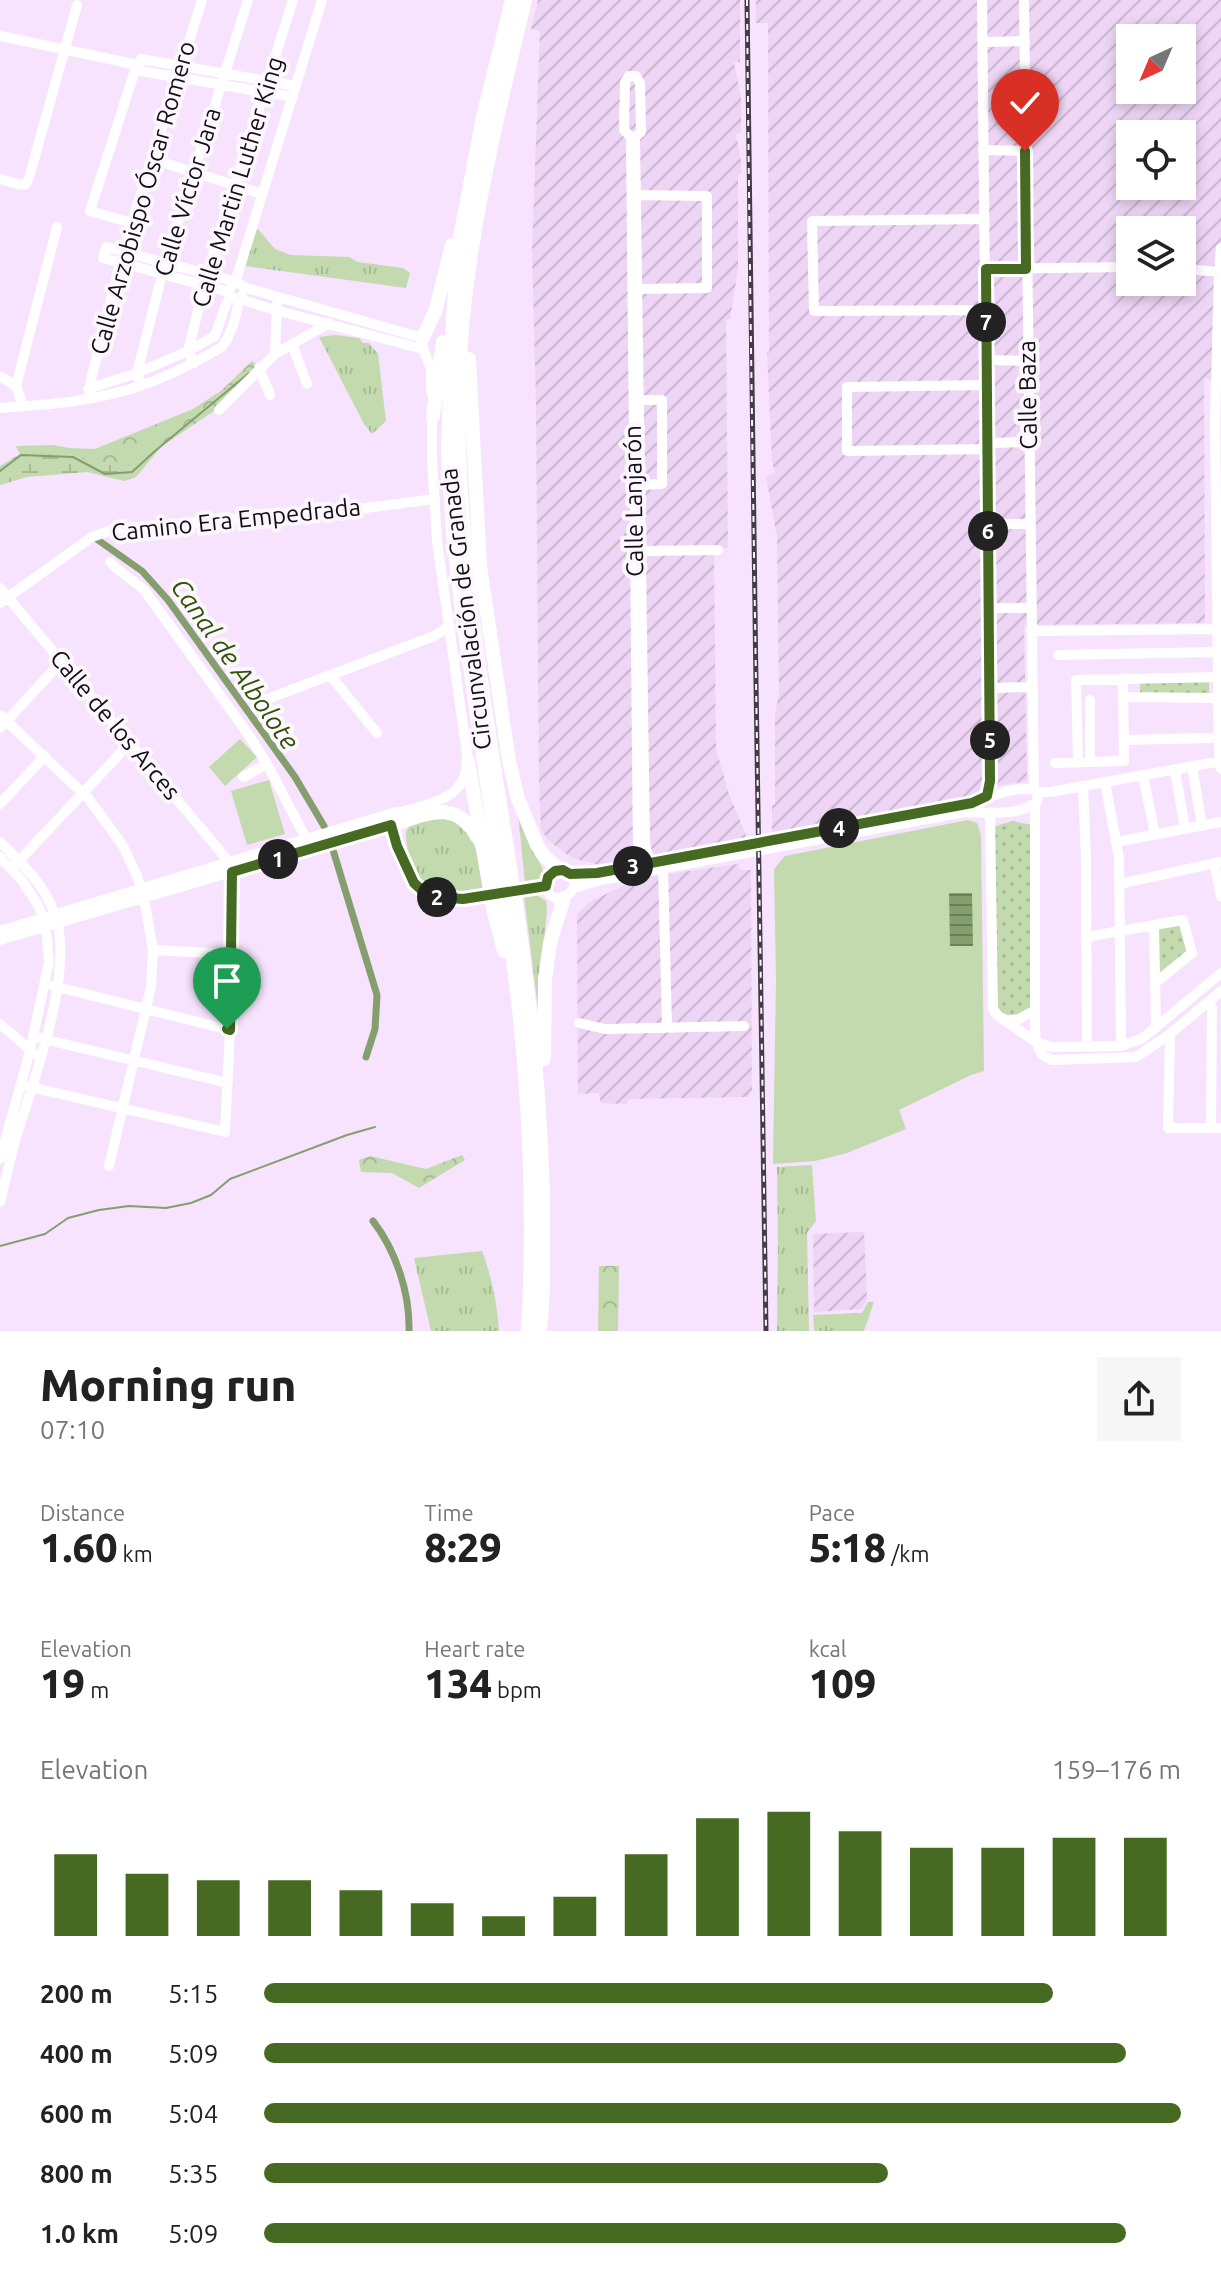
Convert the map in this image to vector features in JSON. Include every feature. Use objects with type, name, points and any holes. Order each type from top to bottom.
[{"type":"highway","name":"Circunvalación de Granada","points":[[512,0],[483,117],[461,227],[449,401],[450,495],[466,649],[533,1027],[544,1194],[540,1331]]},
{"type":"highway","name":"Circunvalación de Granada","points":[[525,0],[492,142],[466,289],[459,398],[463,532],[509,892],[525,1057],[529,1181],[528,1331]]},
{"type":"highway","points":[[423,343],[436,309],[451,246],[461,227]]},
{"type":"highway","points":[[433,416],[451,280],[456,267]]},
{"type":"highway","points":[[466,289],[470,303],[469,358],[480,566],[505,734],[518,799],[527,823],[544,856],[565,872]]},
{"type":"highway","points":[[468,761],[493,908],[510,979],[518,1042],[525,1057]]},
{"type":"highway","points":[[390,826],[401,830],[405,816],[448,812],[465,820],[481,845]]},
{"type":"highway","points":[[540,1111],[545,979],[550,943],[569,893]]},
{"type":"highway","points":[[519,1331],[524,1295],[530,1282]]},
{"type":"street","name":"Calle Arzobispo Óscar Romero","points":[[92,392],[90,384],[123,251],[151,162],[174,70],[202,0]]},
{"type":"street","name":"Calle Víctor Jara","points":[[137,373],[165,263],[248,0]]},
{"type":"street","name":"Calle Martin Luther King","points":[[188,351],[207,274],[293,0]]},
{"type":"street","points":[[92,392],[141,386],[194,363],[222,347],[227,340],[238,309],[236,291],[261,197],[322,0]]},
{"type":"street","points":[[982,0],[990,608],[990,781],[984,809],[988,814],[993,1009],[998,1016],[1036,1042],[1052,1047],[1121,1046],[1136,1042],[1221,973]]},
{"type":"street","name":"Calle Baza","points":[[1024,0],[1031,687],[1036,797],[1036,1042]]},
{"type":"street","points":[[0,179],[21,185],[26,184],[29,178],[77,5]]},
{"type":"street","points":[[0,36],[136,68],[226,73],[266,86]]},
{"type":"street","points":[[983,42],[1025,41]]},
{"type":"street","points":[[132,223],[90,211],[136,68]]},
{"type":"street","points":[[174,70],[222,84],[294,91]]},
{"type":"street","name":"Calle Lanjarón","points":[[633,137],[641,132],[640,83],[636,76],[629,76],[625,82],[624,130],[633,137],[637,195],[635,289],[641,485],[645,844],[650,863]]},
{"type":"street","name":"Calle Lanjarón","points":[[633,137],[638,850],[635,866]]},
{"type":"street","points":[[983,150],[1025,151]]},
{"type":"street","points":[[151,162],[261,197]]},
{"type":"street","points":[[635,289],[707,288],[707,196],[637,195]]},
{"type":"street","points":[[984,219],[812,221],[814,311],[986,310]]},
{"type":"street","points":[[23,406],[16,386],[57,227]]},
{"type":"street","points":[[423,343],[278,297],[236,291],[204,286],[120,264],[103,258],[106,247],[207,274],[236,291],[246,301],[275,310],[352,331],[423,343]]},
{"type":"street","points":[[783,842],[965,812],[988,814],[1051,792],[1192,766],[1220,764],[1217,629],[1221,248]]},
{"type":"street","points":[[986,269],[1116,267]]},
{"type":"street","points":[[1196,270],[1220,272]]},
{"type":"street","points":[[0,408],[65,402],[188,351],[215,336],[226,304],[236,291]]},
{"type":"street","points":[[275,354],[278,297]]},
{"type":"street","points":[[219,410],[275,354],[328,324],[332,312]]},
{"type":"street","points":[[352,331],[355,319]]},
{"type":"street","points":[[423,343],[431,368],[437,541],[468,761],[467,774],[445,798],[405,816],[396,812],[390,826],[414,883],[425,893],[450,899],[540,888],[550,895],[569,893],[601,880],[735,851]]},
{"type":"street","points":[[292,344],[307,384]]},
{"type":"street","points":[[188,351],[194,363]]},
{"type":"street","points":[[987,360],[1028,361]]},
{"type":"street","points":[[259,368],[270,395]]},
{"type":"street","points":[[137,373],[141,386]]},
{"type":"street","points":[[0,376],[16,386]]},
{"type":"street","points":[[987,385],[847,387],[847,451],[1029,442]]},
{"type":"street","name":"Calle Lanjarón","points":[[639,400],[662,400],[662,484],[641,485]]},
{"type":"street","name":"Camino Era Empedrada","points":[[4,601],[92,537],[114,529],[358,509],[435,499]]},
{"type":"street","points":[[988,524],[1031,524]]},
{"type":"street","points":[[640,551],[718,550]]},
{"type":"street","points":[[110,562],[145,591],[240,722],[267,764],[309,844]]},
{"type":"street","name":"Calle de los Arces","points":[[0,588],[4,601],[62,661],[231,867]]},
{"type":"street","points":[[990,608],[1030,608]]},
{"type":"street","points":[[262,701],[434,636],[448,627]]},
{"type":"street","points":[[1031,631],[1217,629]]},
{"type":"street","points":[[1058,655],[1218,652]]},
{"type":"street","points":[[62,661],[2,721],[45,756],[83,793],[123,846],[143,893],[153,950],[151,987],[109,1166]]},
{"type":"street","points":[[330,675],[377,733]]},
{"type":"street","points":[[1078,762],[1076,680],[1220,677]]},
{"type":"street","points":[[1055,763],[1124,761],[1123,678]]},
{"type":"street","points":[[989,688],[1031,687]]},
{"type":"street","points":[[1124,697],[1219,698]]},
{"type":"street","points":[[1090,700],[1090,762]]},
{"type":"street","points":[[1124,740],[1210,738]]},
{"type":"street","points":[[16,864],[130,743]]},
{"type":"street","points":[[0,804],[45,756]]},
{"type":"street","points":[[243,777],[267,764]]},
{"type":"street","points":[[1192,766],[1202,826]]},
{"type":"street","points":[[1175,770],[1185,829]]},
{"type":"street","points":[[1143,775],[1155,835]]},
{"type":"street","points":[[1105,782],[1119,858],[1121,1046]]},
{"type":"street","points":[[1083,786],[1087,1046]]},
{"type":"street","points":[[540,888],[555,871],[597,873],[735,851],[972,803],[1026,789],[1036,797]]},
{"type":"street","points":[[1116,842],[1221,822]]},
{"type":"street","points":[[0,931],[56,919],[309,844],[390,826]]},
{"type":"street","points":[[0,842],[16,864],[45,922],[51,986]]},
{"type":"street","points":[[0,857],[16,864],[43,890],[56,919],[61,966],[51,986],[39,1038],[40,1058],[8,1129],[0,1159]]},
{"type":"street","points":[[1119,884],[1217,862],[1221,896]]},
{"type":"street","points":[[27,1086],[225,1132],[230,1030],[231,867]]},
{"type":"street","points":[[663,868],[667,1027]]},
{"type":"street","points":[[565,872],[574,880],[569,893]]},
{"type":"street","points":[[1086,937],[1183,920],[1192,953],[1155,983]]},
{"type":"street","points":[[0,940],[45,922]]},
{"type":"street","points":[[1154,925],[1156,1026]]},
{"type":"street","points":[[153,950],[231,954]]},
{"type":"street","points":[[51,986],[230,1030]]},
{"type":"street","points":[[1170,1034],[1168,1128],[1216,1128],[1213,1005],[1199,991]]},
{"type":"street","points":[[1036,1042],[1042,1055],[1052,1060],[1136,1057],[1213,1005],[1221,991]]},
{"type":"street","points":[[1005,1021],[1019,1019],[1035,1010]]},
{"type":"street","points":[[579,1023],[605,1029],[744,1026]]},
{"type":"street","points":[[0,1024],[40,1058]]},
{"type":"street","points":[[27,1086],[30,1051],[39,1038]]},
{"type":"street","points":[[39,1038],[228,1083]]},
{"type":"street","points":[[0,1202],[8,1129]]},
{"type":"shaded area","points":[[538,0],[740,0],[740,64],[738,61],[734,63],[741,98],[741,132],[736,134],[741,162],[741,174],[738,175],[738,269],[730,319],[726,320],[728,548],[714,548],[716,749],[729,794],[747,838],[596,864],[572,858],[548,840],[541,829],[532,250],[540,31],[531,29]]},
{"type":"shaded area","points":[[756,0],[1221,0],[1221,382],[1204,378],[1205,623],[1024,625],[1027,781],[995,786],[971,796],[772,833],[775,715],[779,694],[777,537],[766,476],[775,473],[767,353],[768,23],[756,23]]},
{"type":"shaded area","points":[[739,864],[740,870],[751,870],[752,1091],[748,1097],[628,1099],[627,1104],[601,1103],[599,1093],[578,1094],[577,914],[590,902],[639,878]]},
{"type":"shaded area","points":[[949,893],[972,893],[973,946],[950,946]]},
{"type":"shaded area","points":[[864,1232],[867,1299],[861,1309],[814,1312],[813,1234]]},
{"type":"green space","points":[[257,228],[275,249],[291,255],[349,257],[358,262],[403,268],[410,273],[406,288],[245,266]]},
{"type":"green space","points":[[319,337],[359,338],[363,343],[369,343],[378,354],[386,421],[372,434]]},
{"type":"green space","points":[[252,361],[257,366],[214,411],[128,469],[66,454],[20,454],[16,446],[53,445],[95,449],[193,409],[222,390]]},
{"type":"green space","points":[[162,446],[136,477],[124,481],[87,472],[27,477],[0,485],[0,466],[20,454],[66,454],[128,469]]},
{"type":"green space","points":[[1140,680],[1209,680],[1209,696],[1140,696]]},
{"type":"green space","points":[[240,739],[257,757],[225,786],[209,767]]},
{"type":"green space","points":[[269,780],[285,834],[247,845],[231,791]]},
{"type":"green space","points":[[518,813],[543,870],[544,875],[536,882],[525,883]]},
{"type":"green space","points":[[437,818],[454,818],[473,842],[484,889],[447,894],[428,889],[420,881],[409,854],[406,832],[414,824]]},
{"type":"green space","points":[[968,820],[977,823],[981,835],[984,1071],[899,1110],[906,1129],[847,1153],[815,1161],[773,1164],[774,869],[785,856]]},
{"type":"green space","points":[[1013,821],[1032,825],[1033,1009],[1015,1016],[997,1009],[993,827]]},
{"type":"green space","points":[[537,895],[546,901],[547,909],[538,1009],[524,896]]},
{"type":"green space","points":[[1181,925],[1187,953],[1159,975],[1159,929]]},
{"type":"green space","points":[[462,1155],[465,1160],[419,1188],[392,1173],[361,1172],[359,1160],[370,1156],[426,1169]]},
{"type":"green space","points":[[812,1165],[816,1221],[807,1233],[809,1331],[777,1331],[777,1167]]},
{"type":"green space","points":[[482,1251],[494,1290],[499,1331],[431,1331],[414,1258]]},
{"type":"green space","points":[[599,1266],[619,1266],[618,1331],[598,1331]]},
{"type":"green space","points":[[868,1302],[874,1302],[864,1331],[814,1331],[813,1315],[862,1313]]},
{"type":"waterway","points":[[0,471],[21,455],[73,457],[105,474],[132,472],[249,373]]},
{"type":"waterway","name":"Canal de Albolote","points":[[98,540],[142,571],[168,600],[295,777],[324,826]]},
{"type":"waterway","name":"Canal de Albolote","points":[[333,850],[377,995],[375,1029],[366,1057]]},
{"type":"waterway","points":[[0,1246],[45,1234],[68,1218],[99,1210],[129,1206],[166,1208],[191,1203],[211,1195],[230,1179],[375,1127]]},
{"type":"waterway","name":"Canal de Albolote","points":[[373,1221],[400,1273],[407,1302],[409,1331]]},
{"type":"railway","points":[[747,0],[766,1331]]},
{"type":"route","points":[[227,1029],[230,1030],[232,872],[391,825],[414,883],[425,893],[437,897],[463,899],[546,886],[551,873],[560,870],[570,874],[597,873],[986,798],[990,786],[986,269],[1026,269],[1025,151]]}]
